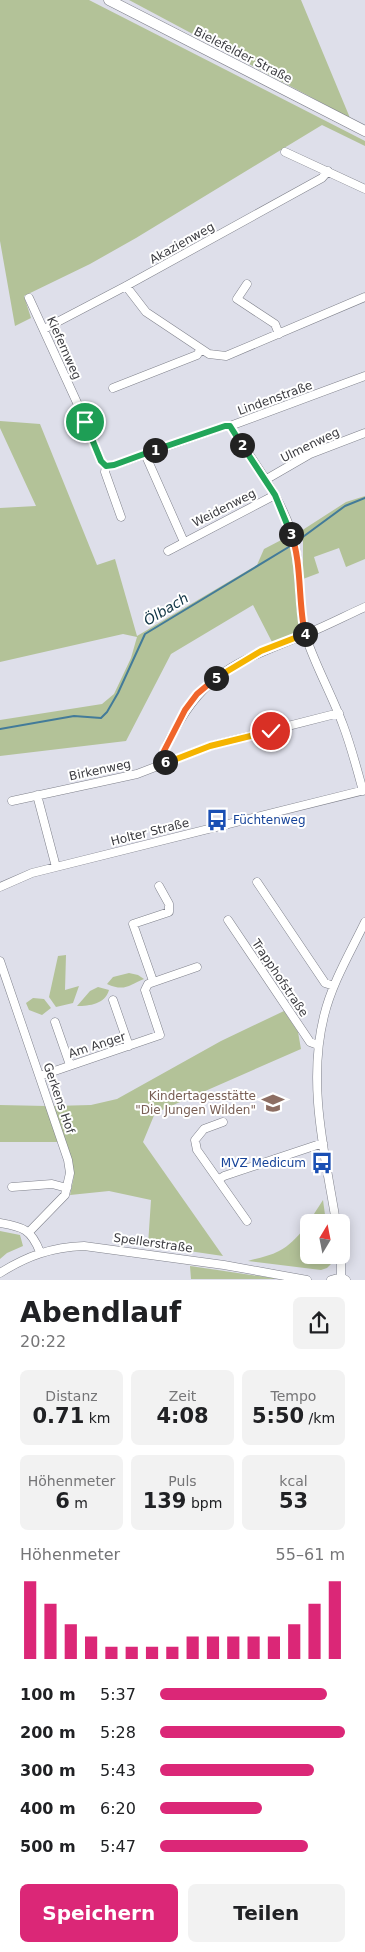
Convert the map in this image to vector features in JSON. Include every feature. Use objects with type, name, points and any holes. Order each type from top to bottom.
[{"type":"main road","name":"Bielefelder Straße","points":[[109,0],[365,131]]},
{"type":"street","points":[[285,152],[365,189]]},
{"type":"street","name":"Akazienweg","points":[[44,329],[322,178],[328,171]]},
{"type":"street","points":[[247,284],[237,299],[275,324],[279,334]]},
{"type":"street","points":[[126,286],[146,312],[209,354],[226,356],[365,297]]},
{"type":"street","name":"Kiefernweg","points":[[29,298],[101,461],[106,466],[105,472],[121,517]]},
{"type":"street","points":[[114,388],[197,354],[201,349]]},
{"type":"street","name":"Lindenstraße","points":[[106,466],[114,465],[225,426],[230,426],[365,376]]},
{"type":"street","points":[[230,426],[275,495],[293,537],[302,619],[306,634],[312,653],[338,713],[364,790]]},
{"type":"street","name":"Ulmenweg","points":[[265,480],[310,454],[365,433]]},
{"type":"street","name":"Weidenweg","points":[[145,454],[184,542]]},
{"type":"street","name":"Weidenweg","points":[[168,551],[275,495]]},
{"type":"street","points":[[166,763],[164,751],[185,710],[208,683],[261,651],[306,634],[365,607]]},
{"type":"street","name":"Birkenweg","points":[[12,801],[137,774],[210,746],[338,713]]},
{"type":"street","name":"Holter Straße","points":[[0,887],[32,873],[364,790]]},
{"type":"street","points":[[37,795],[56,867]]},
{"type":"street","points":[[258,882],[325,983],[334,986]]},
{"type":"street","points":[[159,886],[169,904],[169,912],[133,924],[153,981],[197,967]]},
{"type":"street","name":"Trapphofstraße","points":[[228,920],[310,1042],[318,1045]]},
{"type":"street","name":"Trapphofstraße","points":[[335,1214],[316,1093],[318,1045],[324,1014],[334,986],[361,940],[365,922]]},
{"type":"street","name":"Gerkens Hof","points":[[0,961],[68,1160],[70,1173],[67,1188]]},
{"type":"street","name":"Am Anger","points":[[40,1076],[160,1036],[145,990],[148,984],[153,981]]},
{"type":"street","points":[[113,1000],[129,1046]]},
{"type":"street","points":[[56,1022],[70,1065]]},
{"type":"street","points":[[223,1122],[204,1129],[194,1140],[197,1150],[247,1221]]},
{"type":"street","points":[[218,1180],[224,1176],[323,1143]]},
{"type":"street","points":[[12,1187],[52,1184],[67,1188],[65,1195],[29,1232]]},
{"type":"street","points":[[0,1223],[23,1228],[29,1232],[40,1252]]},
{"type":"street","name":"Spellerstraße","points":[[0,1273],[19,1261],[40,1252],[63,1247],[84,1246],[110,1248],[307,1280]]},
{"type":"street","points":[[331,1280],[343,1278],[341,1264]]},
{"type":"green space","points":[[0,0],[89,0],[365,141],[365,146],[322,125],[136,238],[90,264],[24,296],[31,318],[15,326],[0,241]]},
{"type":"green space","points":[[129,0],[301,0],[350,118]]},
{"type":"green space","points":[[0,421],[40,424],[97,565],[115,559],[137,636],[257,565],[264,549],[287,537],[291,549],[300,627],[298,632],[272,642],[253,605],[171,654],[126,741],[0,756],[0,720],[102,704],[114,694],[131,658],[137,637],[123,634],[0,662],[0,508],[36,506],[0,428]]},
{"type":"green space","points":[[365,496],[365,559],[346,567],[339,548],[314,557],[319,573],[303,579],[303,542],[301,531],[346,502]]},
{"type":"green space","points":[[66,955],[65,990],[79,986],[73,1003],[56,1007],[49,997],[58,956]]},
{"type":"green space","points":[[129,973],[144,979],[123,988],[107,984],[113,977]]},
{"type":"green space","points":[[98,987],[109,990],[101,1001],[92,1005],[77,1006],[90,991]]},
{"type":"green space","points":[[33,998],[44,999],[51,1008],[42,1015],[29,1010],[26,1003]]},
{"type":"green space","points":[[284,1011],[298,1032],[301,1049],[155,1113],[143,1142],[223,1256],[148,1245],[151,1200],[109,1191],[70,1195],[74,1176],[53,1106],[91,1105],[117,1099],[221,1041]]},
{"type":"green space","points":[[0,1105],[46,1106],[58,1142],[0,1142]]},
{"type":"green space","points":[[323,1200],[325,1214],[314,1214]]},
{"type":"green space","points":[[0,1231],[20,1235],[23,1246],[7,1253],[0,1259]]},
{"type":"green space","points":[[300,1233],[300,1264],[331,1264],[321,1270],[248,1261],[279,1251],[293,1241]]},
{"type":"green space","points":[[190,1266],[279,1279],[191,1279]]},
{"type":"waterway","name":"Ölbach","points":[[296,542],[345,506],[365,498]]},
{"type":"waterway","name":"Ölbach","points":[[0,729],[74,716],[101,718],[107,712],[118,693],[145,634],[292,545]]},
{"type":"place","name":"Füchtenweg","points":[[217,820]]},
{"type":"place","name":"Kindertagesstätte \"Die Jungen Wilden\"","points":[[273,1103]]},
{"type":"place","name":"MVZ Medicum","points":[[322,1163]]},
{"type":"route","points":[[85,422],[101,461],[106,466],[114,465],[225,426],[230,426],[275,495],[293,537],[302,619],[306,634],[261,651],[208,683],[185,710],[164,751],[166,763],[210,746],[271,731]]}]
